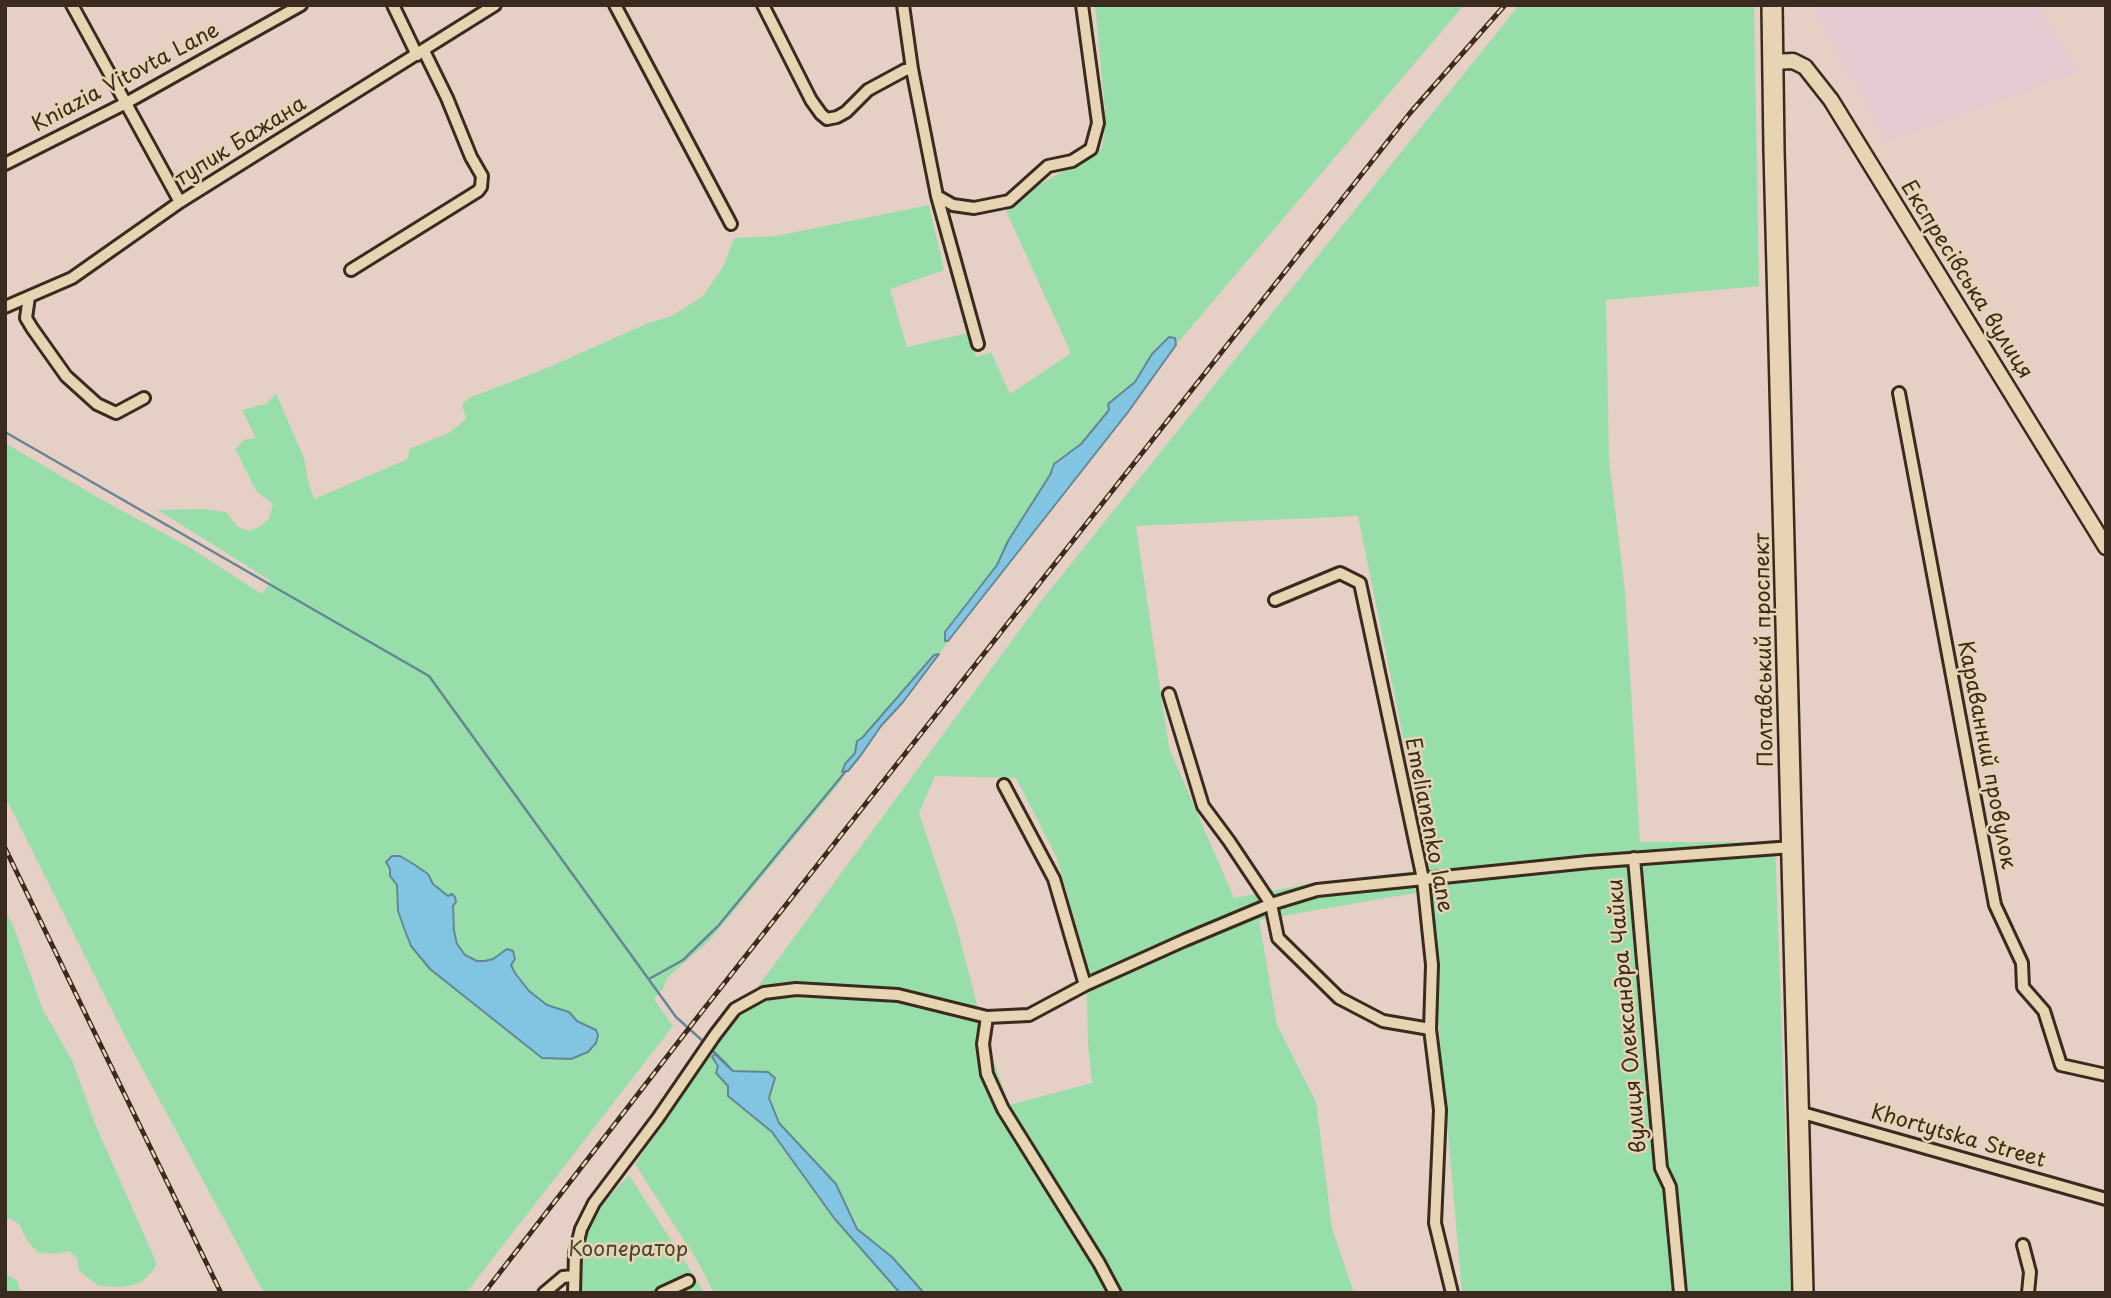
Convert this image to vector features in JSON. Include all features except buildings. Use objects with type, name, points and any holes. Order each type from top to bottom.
[{"type":"highway","name":"Полтавський проспект","points":[[1772,5],[1803,1293]]},
{"type":"street","points":[[72,5],[180,202]]},
{"type":"street","name":"Kniazia Vitovta Lane","points":[[5,164],[126,103],[301,5]]},
{"type":"street","points":[[351,270],[481,187],[482,176],[471,157],[447,98],[393,5]]},
{"type":"street","name":"тупик Бажана","points":[[5,307],[72,278],[180,202],[495,5]]},
{"type":"street","points":[[615,5],[731,224]]},
{"type":"street","points":[[763,5],[811,100],[827,119],[846,112],[868,90],[905,70],[912,69]]},
{"type":"street","points":[[903,5],[912,69],[937,196],[978,344]]},
{"type":"street","points":[[937,196],[953,205],[974,208],[1009,201],[1048,166],[1072,161],[1091,149],[1098,123],[1082,5]]},
{"type":"street","name":"Експресівська вулиця","points":[[1773,62],[1793,61],[1805,67],[1831,100],[2106,547]]},
{"type":"street","points":[[29,297],[26,318],[32,328],[66,376],[97,404],[116,413],[144,398]]},
{"type":"street","name":"Караванний провулок","points":[[1899,393],[1995,905],[2021,963],[2023,987],[2044,1011],[2061,1065],[2106,1075]]},
{"type":"street","name":"Emelianenko lane","points":[[1275,600],[1340,573],[1360,583],[1423,879],[1432,965],[1430,1029],[1440,1110],[1435,1223],[1452,1293]]},
{"type":"street","points":[[1169,694],[1203,806],[1271,904],[1278,938],[1339,998],[1383,1021],[1430,1029]]},
{"type":"street","points":[[1004,785],[1054,879],[1084,985]]},
{"type":"street","points":[[574,1293],[575,1253],[581,1229],[593,1203],[658,1118],[735,1009],[764,992],[796,989],[898,995],[987,1017],[1029,1015],[1084,985],[1271,904],[1317,890],[1634,858],[1792,847]]},
{"type":"street","name":"вулиця Олександра Чайки","points":[[1634,858],[1661,1168],[1670,1187],[1680,1293]]},
{"type":"street","points":[[987,1017],[983,1044],[987,1074],[1003,1110],[1115,1293]]},
{"type":"street","name":"Khortytska Street","points":[[1799,1112],[2106,1199]]},
{"type":"street","points":[[2023,1245],[2030,1272],[2028,1293]]},
{"type":"street","points":[[544,1293],[563,1277],[573,1276]]},
{"type":"street","points":[[662,1293],[688,1282]]},
{"type":"shaded area","points":[[1812,5],[2039,5],[2079,72],[1886,143]]},
{"type":"green space","points":[[1095,5],[1464,5],[1176,345],[1175,338],[1152,354],[1135,382],[1108,404],[1109,410],[1081,444],[1054,464],[1050,475],[1008,541],[997,565],[946,632],[945,640],[948,641],[939,654],[934,655],[857,741],[855,753],[845,764],[842,780],[709,941],[667,978],[663,989],[654,999],[673,1026],[466,1293],[264,1293],[122,1031],[5,797],[5,443],[189,547],[262,594],[271,581],[158,510],[203,509],[226,512],[238,527],[249,531],[269,519],[273,504],[256,491],[235,449],[244,440],[256,438],[242,410],[266,404],[276,393],[304,458],[314,499],[408,459],[409,449],[449,433],[466,419],[462,404],[471,397],[545,369],[648,323],[672,316],[703,296],[724,265],[734,238],[776,236],[929,205],[944,270],[890,289],[907,347],[968,333],[976,357],[991,352],[1010,394],[1071,353],[1006,211],[1027,193],[1092,158],[1102,148],[1106,121]]},
{"type":"green space","points":[[1519,5],[1754,5],[1759,286],[1606,300],[1609,460],[1625,591],[1640,842],[1775,842],[1791,1293],[1462,1293],[1427,891],[1259,920],[1277,1025],[1316,1102],[1332,1228],[1354,1293],[924,1293],[892,1257],[857,1229],[836,1184],[779,1123],[769,1098],[768,1072],[733,1071],[715,1054],[718,1066],[716,1073],[772,1132],[834,1218],[900,1293],[714,1293],[698,1262],[635,1164],[724,1033],[1038,605]],"holes":[[[1358,516],[1430,869],[1313,883],[1234,898],[1169,748],[1136,526]],[[935,776],[1016,778],[1057,858],[1086,960],[1092,1083],[1009,1105],[986,1039],[956,924],[919,813]]]},
{"type":"green space","points":[[5,911],[13,925],[43,1010],[72,1060],[96,1126],[157,1264],[140,1283],[124,1287],[99,1286],[79,1271],[78,1259],[69,1251],[54,1254],[37,1252],[19,1224],[5,1218]]},
{"type":"green space","name":"Кооператор","points":[[629,1175],[705,1293],[566,1293],[578,1286],[582,1247],[593,1220],[602,1204]]},
{"type":"green space","points":[[5,1274],[17,1280],[22,1293],[5,1293]]},
{"type":"water","points":[[1169,337],[1175,338],[1176,345],[1128,412],[948,641],[945,641],[945,632],[997,565],[1008,541],[1050,475],[1054,464],[1081,444],[1109,410],[1108,404],[1135,382],[1152,354]]},
{"type":"water","points":[[939,654],[848,771],[842,772],[855,753],[857,741],[934,655]]},
{"type":"water","points":[[392,856],[400,856],[415,865],[428,874],[433,884],[448,896],[452,894],[455,897],[454,931],[457,944],[465,955],[477,961],[485,961],[507,949],[513,951],[515,959],[511,965],[529,991],[547,1005],[569,1012],[577,1021],[596,1030],[596,1043],[588,1052],[571,1059],[542,1058],[430,969],[411,946],[398,911],[397,885],[390,876],[386,862]]},
{"type":"water","points":[[715,1054],[733,1071],[768,1072],[775,1078],[769,1098],[779,1123],[836,1184],[857,1229],[892,1257],[924,1293],[900,1293],[834,1218],[772,1132],[728,1096],[728,1086],[716,1073],[718,1066],[712,1057]]},
{"type":"waterway","points":[[5,432],[429,676],[676,1017],[705,1043]]},
{"type":"waterway","points":[[649,979],[683,960],[718,926],[846,771]]},
{"type":"waterway","points":[[710,1048],[730,1068]]},
{"type":"railway","points":[[484,1293],[700,1014],[1410,113],[1505,5]]},
{"type":"railway","points":[[5,848],[221,1293]]}]
